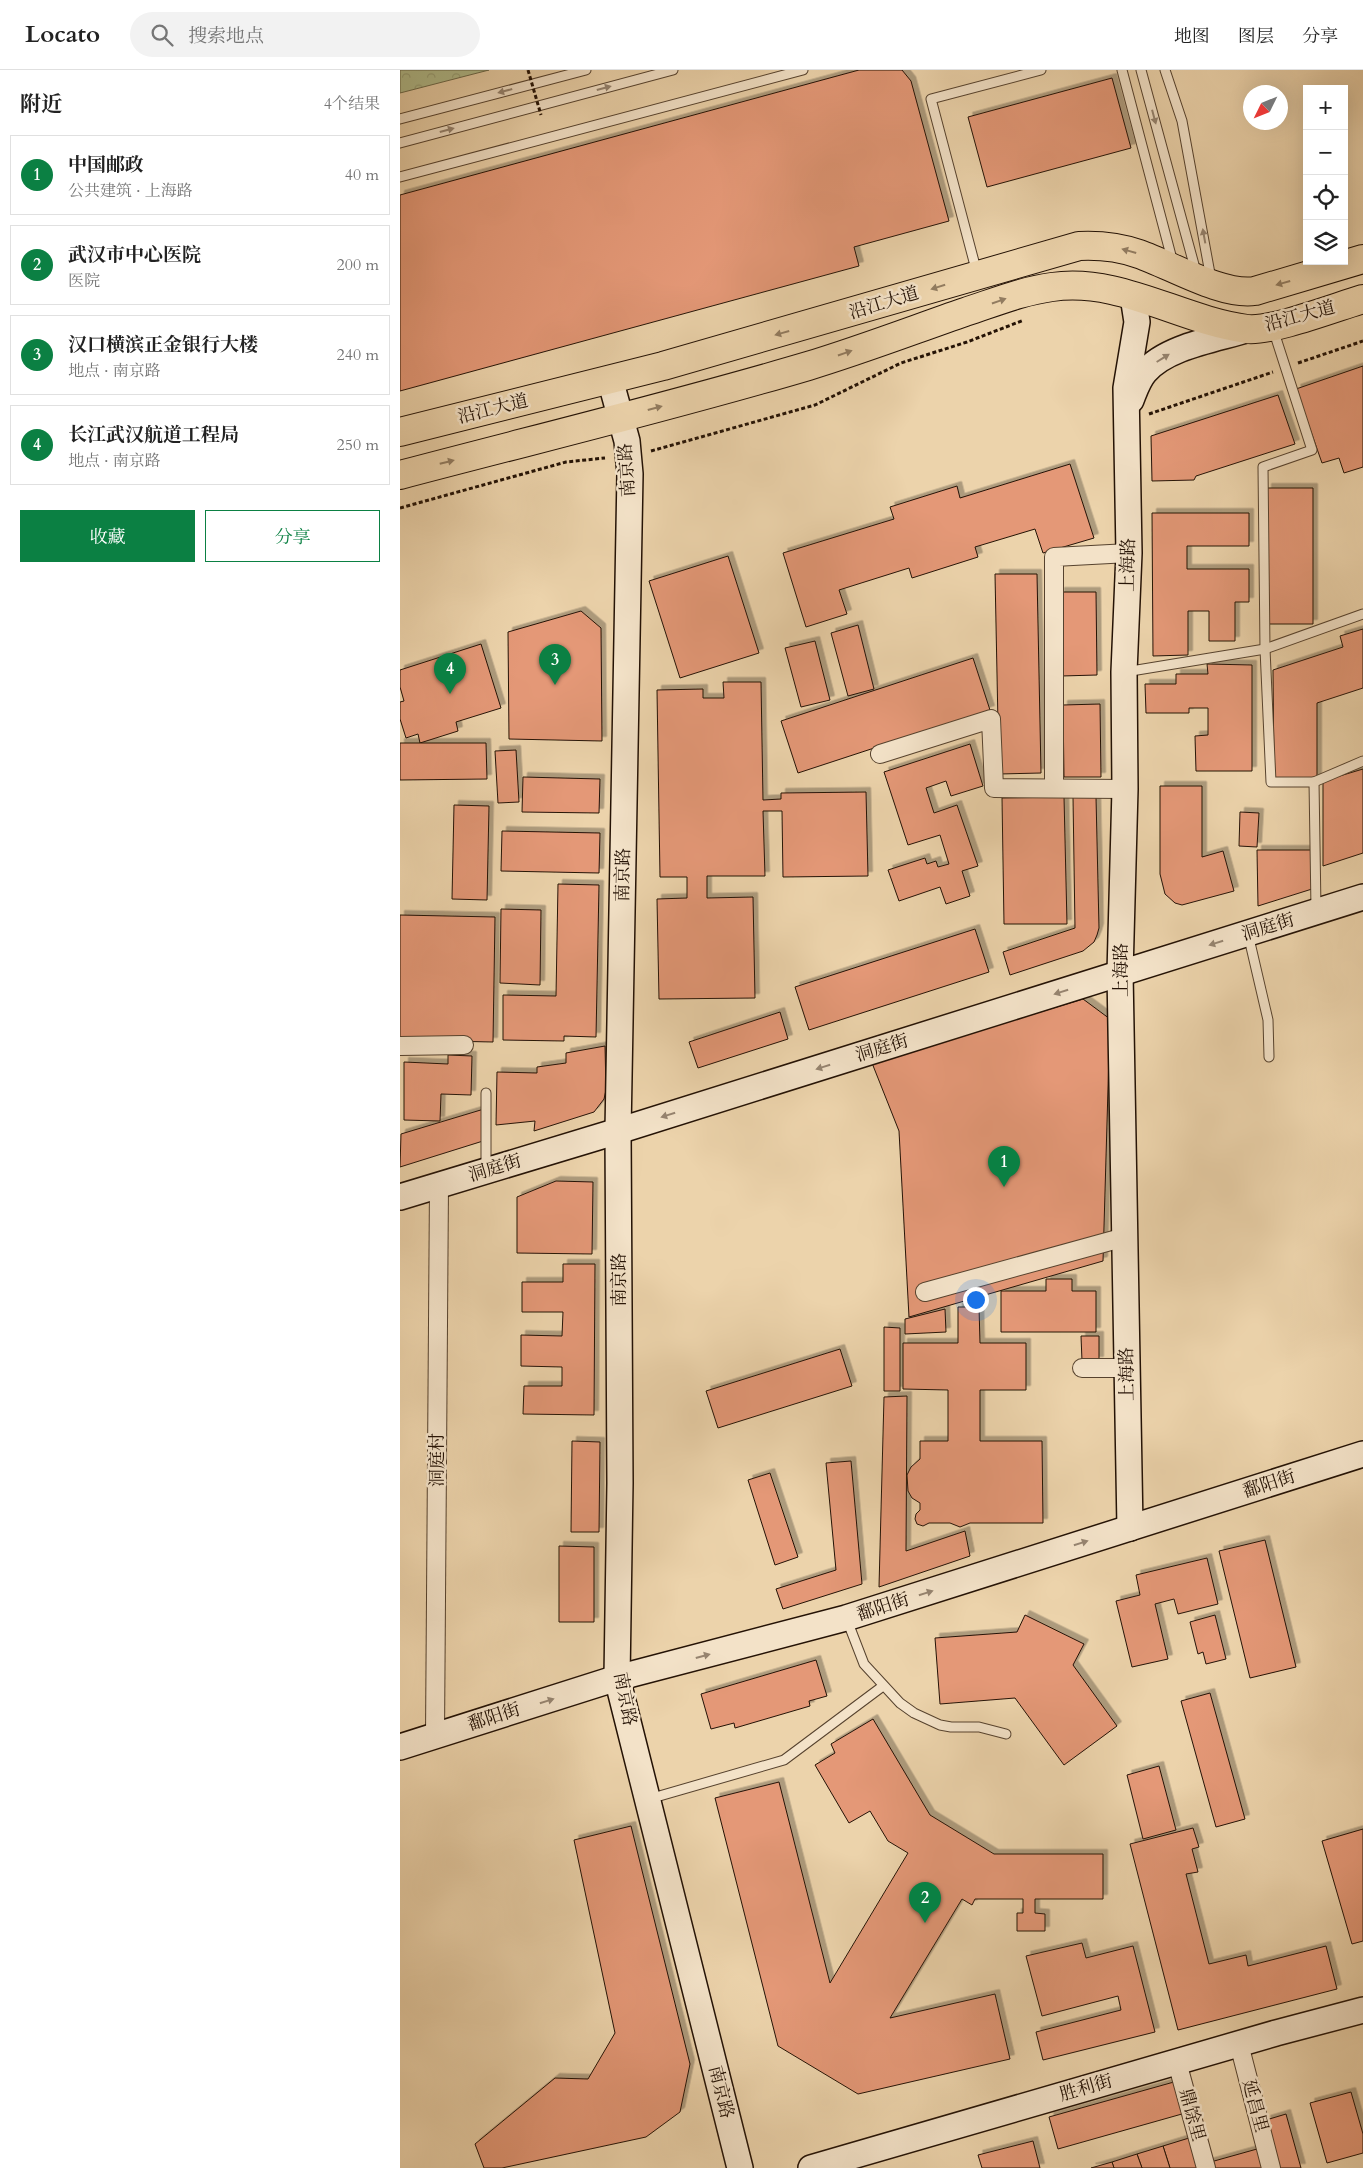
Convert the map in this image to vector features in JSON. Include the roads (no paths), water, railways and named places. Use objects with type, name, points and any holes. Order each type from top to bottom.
[{"type":"main road","name":"沿江大道","points":[[400,432],[664,366],[1055,251],[1079,246],[1100,245],[1126,250],[1236,292],[1254,291],[1363,259]]},
{"type":"main road","name":"沿江大道","points":[[400,474],[621,418],[810,365],[1027,292],[1073,285],[1105,288],[1217,323],[1261,328],[1363,299]]},
{"type":"street","name":"上海路","points":[[1130,1528],[1120,973],[1125,789],[1124,672],[1128,553],[1126,415],[1127,379],[1137,322],[1132,296]]},
{"type":"street","name":"上海路","points":[[1126,415],[1138,382],[1146,371],[1161,358],[1180,350],[1261,328]]},
{"type":"street","name":"南京路","points":[[610,379],[629,455],[618,1131],[620,1483],[617,1678],[740,2168]]},
{"type":"street","points":[[1054,788],[1054,557],[1128,553]]},
{"type":"street","points":[[880,754],[991,719],[994,788],[1125,789]]},
{"type":"street","name":"洞庭街","points":[[400,1197],[618,1131],[1363,897]]},
{"type":"street","points":[[400,1046],[464,1045]]},
{"type":"street","name":"洞庭村","points":[[435,1736],[439,1185]]},
{"type":"street","points":[[925,1292],[1125,1237]]},
{"type":"street","points":[[1082,1368],[1127,1368]]},
{"type":"street","name":"鄱阳街","points":[[400,1747],[617,1678],[846,1618],[1363,1454]]},
{"type":"street","name":"胜利街","points":[[810,2168],[1363,2010]]},
{"type":"street","name":"延昌里","points":[[1239,2044],[1272,2168]]},
{"type":"street","name":"鼎馀里","points":[[1177,2062],[1206,2168]]},
{"type":"lane","points":[[400,119],[586,70]]},
{"type":"lane","points":[[400,143],[673,70]]},
{"type":"lane","points":[[400,177],[803,70]]},
{"type":"lane","points":[[978,275],[931,99],[1041,70]]},
{"type":"lane","points":[[1122,70],[1195,277]]},
{"type":"lane","points":[[1141,70],[1195,277]]},
{"type":"lane","points":[[1165,70],[1182,121],[1195,277]]},
{"type":"lane","points":[[1261,328],[1285,368],[1312,450],[1263,467],[1265,649],[1271,782],[1314,782],[1363,761]]},
{"type":"lane","points":[[1124,672],[1265,649],[1363,614]]},
{"type":"lane","points":[[1314,782],[1316,912]]},
{"type":"lane","points":[[1248,934],[1268,1020],[1269,1057]]},
{"type":"lane","points":[[486,1093],[486,1171]]},
{"type":"lane","points":[[846,1618],[864,1664],[900,1703],[929,1720],[951,1727],[979,1727],[1006,1734]]},
{"type":"lane","points":[[649,1800],[784,1760],[883,1686]]},
{"type":"place","name":"汉口横滨正金银行大楼","points":[[555,685]]},
{"type":"place","name":"长江武汉航道工程局","points":[[450,694]]},
{"type":"place","name":"中国邮政","points":[[1004,1187]]},
{"type":"place","name":"武汉市中心医院","points":[[925,1923]]}]
